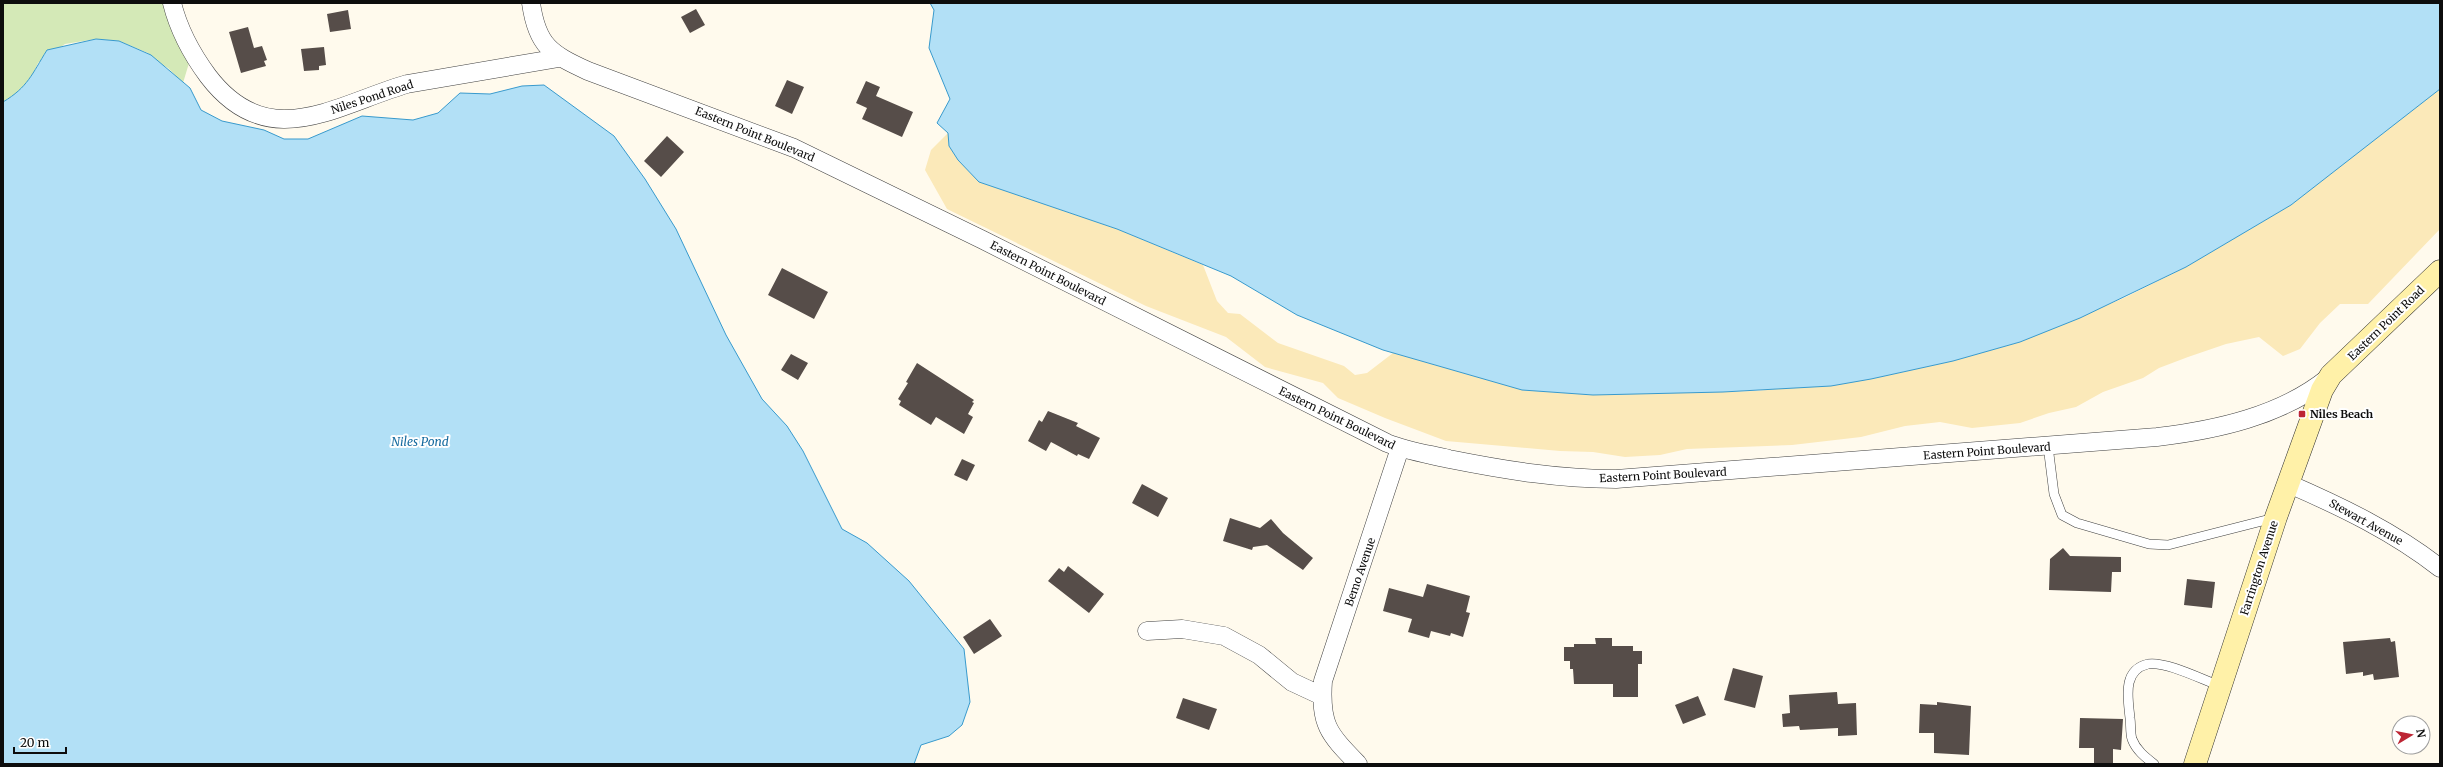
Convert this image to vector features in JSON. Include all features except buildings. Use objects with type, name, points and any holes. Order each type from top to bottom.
[{"type":"main road","name":"Eastern Point Road","points":[[2331,375],[2440,271]]},
{"type":"main road","name":"Farrington Avenue","points":[[2195,764],[2314,406],[2331,375]]},
{"type":"street","name":"Niles Pond Road","points":[[172,3],[182,34],[194,58],[214,84],[228,98],[248,111],[269,119],[293,119],[316,115],[353,105],[385,91],[407,84],[559,58]]},
{"type":"street","name":"Eastern Point Boulevard","points":[[531,3],[541,40],[559,58],[588,71],[683,105],[807,155],[1400,448],[1537,474],[1578,479],[1608,479],[2048,446],[2157,437],[2208,430],[2278,407],[2313,390],[2331,375]]},
{"type":"street","name":"Bemo Avenue","points":[[1358,764],[1330,733],[1322,707],[1323,681],[1400,448]]},
{"type":"street","name":"Stewart Avenue","points":[[2289,484],[2333,503],[2388,533],[2440,568]]},
{"type":"street","points":[[1147,631],[1182,629],[1224,636],[1259,655],[1292,682],[1322,696]]},
{"type":"lane","points":[[2048,446],[2057,501],[2062,515],[2077,523],[2149,544],[2168,545],[2276,517]]},
{"type":"lane","points":[[2154,764],[2140,752],[2132,739],[2128,694],[2132,673],[2139,667],[2150,664],[2168,667],[2220,686]]},
{"type":"green space","points":[[3,3],[171,3],[189,63],[183,83],[168,68],[151,58],[148,53],[119,41],[96,39],[65,44],[38,63],[31,79],[19,93],[3,102]]},
{"type":"sand","points":[[2440,89],[2440,229],[2368,304],[2340,304],[2320,323],[2300,349],[2283,356],[2259,337],[2226,344],[2159,368],[2143,378],[2103,392],[2076,407],[2049,413],[2020,423],[1972,428],[1940,422],[1905,426],[1861,437],[1792,445],[1687,449],[1660,455],[1625,457],[1593,452],[1560,451],[1446,441],[1385,418],[1338,398],[1323,383],[1265,367],[1226,337],[1146,306],[947,209],[925,170],[931,150],[948,133],[949,146],[958,160],[979,182],[1117,229],[1203,265],[1217,301],[1228,313],[1240,314],[1278,343],[1344,366],[1355,375],[1367,373],[1393,353],[1522,390],[1593,395],[1755,391],[1871,379],[1953,361],[2020,342],[2126,297],[2186,267],[2291,205]]},
{"type":"water","points":[[930,3],[2440,3],[2440,89],[2291,205],[2186,267],[2080,318],[2020,342],[1953,361],[1831,386],[1723,392],[1593,395],[1522,390],[1383,350],[1297,315],[1231,276],[1117,229],[979,182],[958,160],[949,146],[948,133],[937,123],[950,99],[929,48],[934,10]]},
{"type":"water","name":"Niles Pond","points":[[96,39],[119,41],[151,55],[190,88],[201,110],[222,121],[264,130],[284,139],[308,139],[362,116],[413,120],[438,113],[460,93],[490,94],[522,86],[544,85],[614,136],[645,179],[676,229],[726,335],[762,399],[787,426],[803,451],[842,529],[867,543],[909,581],[964,649],[970,702],[962,725],[949,736],[921,745],[914,764],[3,764],[3,102],[24,85],[47,50]]},
{"type":"place","name":"Niles Beach","points":[[2302,414]]}]
